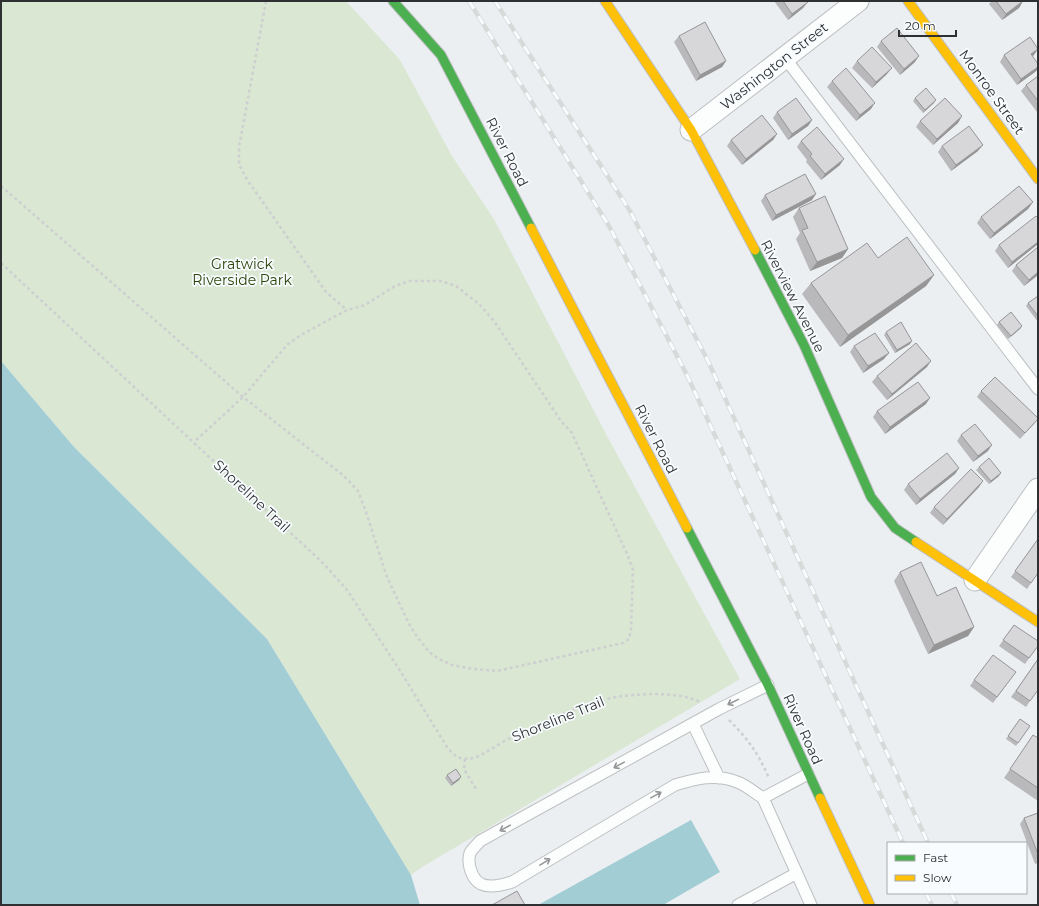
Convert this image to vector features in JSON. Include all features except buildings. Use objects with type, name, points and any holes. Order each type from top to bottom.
[{"type":"main road","name":"River Road","points":[[393,1],[441,55],[768,685],[870,905]]},
{"type":"main road","name":"Riverview Avenue","points":[[605,1],[690,130],[804,345],[871,497],[895,528],[1038,622]]},
{"type":"main road","name":"Monroe Street","points":[[908,1],[1038,179]]},
{"type":"street","name":"Washington Street","points":[[690,130],[858,1]]},
{"type":"street","points":[[976,580],[1038,489]]},
{"type":"lane","points":[[784,58],[1038,389]]},
{"type":"lane","points":[[768,685],[719,709],[480,841],[470,852],[469,864],[473,876],[480,884],[497,886],[512,882],[675,785],[702,778],[719,778],[737,782],[763,798],[811,905]]},
{"type":"lane","points":[[693,724],[719,778]]},
{"type":"lane","points":[[763,798],[808,774]]},
{"type":"lane","points":[[738,905],[797,873]]},
{"type":"path","points":[[266,1],[239,147],[238,165],[326,292],[347,310]]},
{"type":"path","points":[[1,186],[243,397],[344,476],[358,491],[387,577],[409,624],[429,652],[439,659],[459,666],[497,671],[623,643],[629,639],[631,629],[633,570],[572,433],[561,421],[494,321],[480,305],[456,286],[441,281],[410,281],[395,286],[365,305],[347,310],[301,335],[287,345],[243,397],[194,442]]},
{"type":"path","name":"Shoreline Trail","points":[[1,263],[324,564],[347,590],[399,669],[446,747],[456,757],[465,759],[475,758],[501,743],[538,725],[581,707],[607,699],[638,694],[671,694],[694,699],[719,709],[744,735],[758,754],[766,771]]},
{"type":"path","points":[[465,759],[464,769],[476,789]]},
{"type":"green space","name":"Gratwick Riverside Park","points":[[1,1],[346,1],[400,60],[452,156],[495,221],[607,436],[740,679],[422,867],[411,875],[267,639],[74,447],[1,361]]},
{"type":"water","points":[[1,361],[74,447],[267,639],[411,875],[420,905],[1,905]]},
{"type":"water","points":[[691,820],[720,872],[663,905],[538,905]]},
{"type":"railway","points":[[469,1],[609,226],[687,375],[903,842]]},
{"type":"railway","points":[[495,1],[630,211],[708,361],[928,842]]},
{"type":"railway","points":[[926,894],[932,905]]},
{"type":"railway","points":[[952,894],[957,905]]},
{"type":"traffic: fast","points":[[393,1],[441,55],[531,228]]},
{"type":"traffic: fast","points":[[755,250],[804,345],[871,497],[895,528],[916,542]]},
{"type":"traffic: fast","points":[[687,528],[768,685],[820,798]]},
{"type":"traffic: slow","points":[[605,1],[691,130],[755,250]]},
{"type":"traffic: slow","points":[[908,1],[1038,179]]},
{"type":"traffic: slow","points":[[531,228],[687,528]]},
{"type":"traffic: slow","points":[[916,542],[1038,622]]},
{"type":"traffic: slow","points":[[820,798],[870,905]]}]
